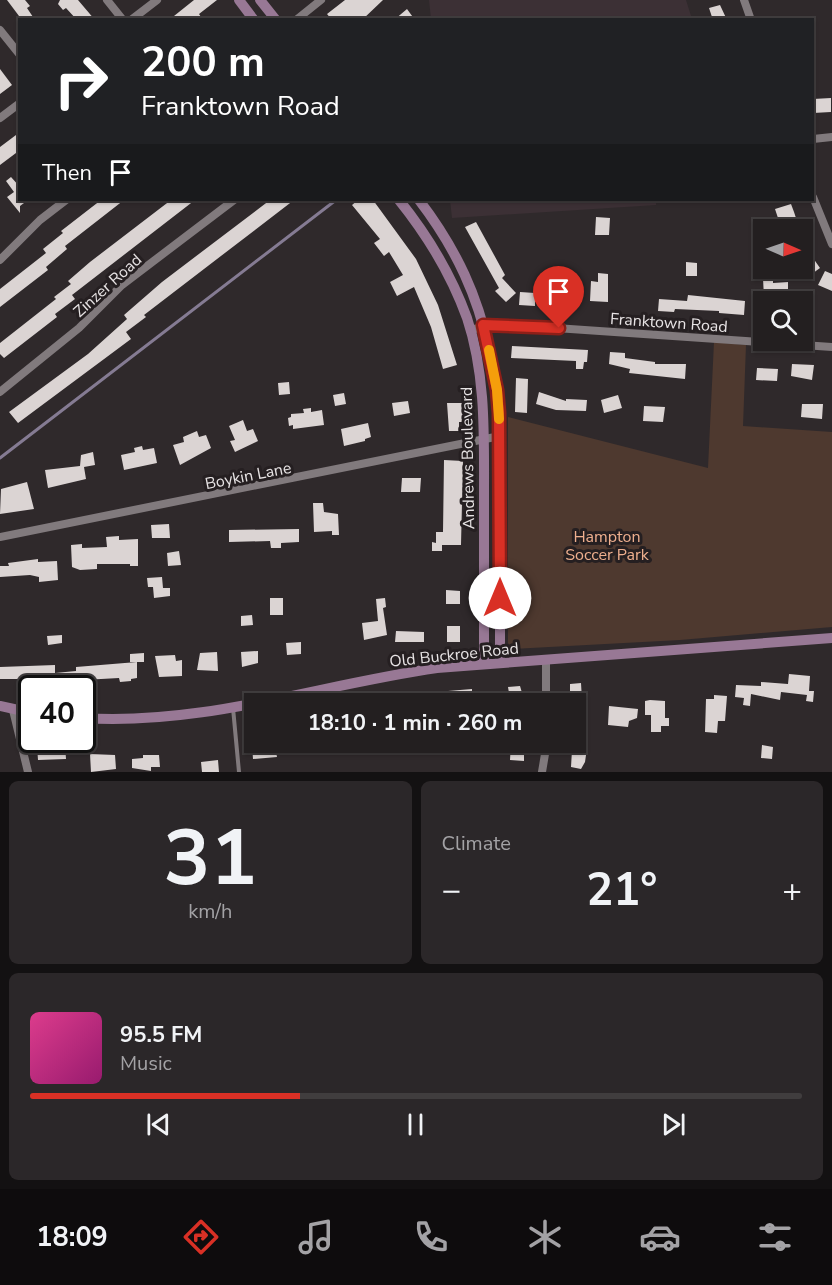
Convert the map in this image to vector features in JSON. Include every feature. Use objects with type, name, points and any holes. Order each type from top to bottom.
[{"type":"street","points":[[107,0],[121,18]]},
{"type":"street","points":[[134,18],[157,0]]},
{"type":"street","points":[[239,0],[252,18]]},
{"type":"street","points":[[260,0],[274,18]]},
{"type":"street","points":[[298,18],[321,0]]},
{"type":"street","points":[[744,0],[750,18]]},
{"type":"street","points":[[0,30],[18,52]]},
{"type":"street","points":[[0,118],[18,104]]},
{"type":"street","points":[[814,139],[832,137]]},
{"type":"street","points":[[814,199],[832,244]]},
{"type":"street","points":[[0,260],[40,220],[65,201]]},
{"type":"street","name":"Zinzer Road","points":[[0,392],[79,328],[122,285],[233,201]]},
{"type":"street","name":"Andrews Boulevard","points":[[400,201],[423,230],[443,264],[470,330],[483,396],[485,438],[483,664]]},
{"type":"street","name":"Andrews Boulevard","points":[[420,201],[441,228],[461,264],[483,325],[497,390],[500,436],[500,663]]},
{"type":"street","name":"Franktown Road","points":[[470,330],[483,325],[496,324],[832,347]]},
{"type":"street","name":"Boykin Lane","points":[[0,537],[500,436]]},
{"type":"street","name":"Old Buckroe Road","points":[[96,718],[168,718],[233,708],[391,675],[483,664],[832,638]]},
{"type":"street","points":[[546,660],[546,693]]},
{"type":"street","points":[[0,706],[18,711]]},
{"type":"street","points":[[13,710],[28,772]]},
{"type":"street","points":[[542,772],[545,753]]},
{"type":"lane","points":[[233,708],[239,772]]},
{"type":"shaded area","points":[[429,0],[686,0],[692,18],[431,18]]},
{"type":"shaded area","points":[[450,201],[656,201],[656,205],[452,218]]},
{"type":"green space","name":"Hampton Soccer Park","points":[[714,342],[746,345],[743,426],[832,432],[832,627],[680,640],[512,649],[508,643],[508,417],[708,468]]},
{"type":"building","points":[[7,0],[25,0],[30,6],[27,8],[34,18],[20,18]]},
{"type":"building","points":[[60,0],[78,0],[93,18],[75,18],[66,8],[63,10],[58,4]]},
{"type":"building","points":[[194,0],[217,0],[199,14],[202,18],[172,18]]},
{"type":"building","points":[[345,0],[383,0],[364,18],[330,18],[327,14]]},
{"type":"building","points":[[720,5],[726,18],[712,18],[709,8]]},
{"type":"building","points":[[407,9],[414,18],[396,18]]},
{"type":"building","points":[[0,69],[12,85],[0,94]]},
{"type":"building","points":[[831,98],[831,112],[814,113],[814,99]]},
{"type":"building","points":[[18,134],[18,152],[0,165],[0,147]]},
{"type":"building","points":[[11,177],[18,185],[18,201],[27,201],[20,206],[20,213],[7,197],[14,192],[6,181]]},
{"type":"building","points":[[100,201],[123,201],[65,246],[67,249],[46,267],[48,270],[0,307],[0,289],[46,253],[43,249],[63,233],[61,231]]},
{"type":"building","points":[[170,201],[194,201],[72,295],[75,299],[55,314],[57,317],[4,358],[0,354],[0,343],[56,299],[54,297],[71,284],[68,281]]},
{"type":"building","points":[[269,201],[293,201],[144,315],[146,317],[126,332],[131,339],[18,423],[9,412],[88,354],[127,319],[124,315],[162,282]]},
{"type":"building","points":[[357,201],[374,201],[416,259],[438,305],[457,365],[443,369],[431,327],[414,287],[397,296],[390,282],[403,275],[389,252],[384,256],[374,243],[380,239],[352,205]]},
{"type":"building","points":[[791,204],[796,219],[778,219],[775,209]]},
{"type":"building","points":[[596,217],[610,218],[609,235],[595,235]]},
{"type":"building","points":[[476,222],[505,275],[502,278],[516,293],[506,302],[495,291],[499,288],[465,227]]},
{"type":"building","points":[[813,258],[820,268],[813,273]]},
{"type":"building","points":[[686,262],[697,263],[697,276],[686,276]]},
{"type":"building","points":[[825,271],[832,274],[832,291],[818,285]]},
{"type":"building","points":[[598,273],[608,274],[608,302],[590,301],[591,281],[598,282]]},
{"type":"building","points":[[763,279],[773,279],[773,283],[788,282],[788,291],[764,291]]},
{"type":"building","points":[[552,289],[564,290],[562,305],[550,304]]},
{"type":"building","points":[[520,292],[535,293],[535,306],[519,305]]},
{"type":"building","points":[[688,295],[745,301],[744,315],[719,313],[719,311],[675,309],[674,312],[658,311],[659,299],[687,301]]},
{"type":"building","points":[[512,346],[588,350],[587,362],[584,362],[583,369],[576,369],[576,361],[511,358]]},
{"type":"building","points":[[610,352],[625,353],[625,358],[655,362],[655,364],[686,364],[685,379],[629,373],[630,369],[609,364]]},
{"type":"building","points":[[792,364],[814,365],[812,380],[791,376]]},
{"type":"building","points":[[757,368],[778,369],[777,381],[756,380]]},
{"type":"building","points":[[516,378],[528,379],[527,413],[515,412]]},
{"type":"building","points":[[289,382],[290,394],[279,395],[278,383]]},
{"type":"building","points":[[539,392],[566,401],[566,399],[587,400],[586,411],[556,410],[536,404]]},
{"type":"building","points":[[344,393],[346,404],[335,406],[333,395]]},
{"type":"building","points":[[618,395],[622,408],[604,413],[601,400]]},
{"type":"building","points":[[408,401],[410,413],[394,416],[392,403]]},
{"type":"building","points":[[447,403],[462,403],[463,422],[459,422],[459,431],[449,431]]},
{"type":"building","points":[[802,404],[823,404],[822,419],[801,417]]},
{"type":"building","points":[[644,406],[665,407],[663,422],[643,421]]},
{"type":"building","points":[[311,408],[311,412],[322,410],[324,425],[293,429],[293,425],[289,426],[288,418],[291,414],[304,413],[303,409]]},
{"type":"building","points":[[243,420],[247,431],[253,429],[258,441],[235,452],[230,441],[235,440],[229,426]]},
{"type":"building","points":[[368,423],[371,437],[365,441],[344,446],[341,429]]},
{"type":"building","points":[[197,431],[199,437],[206,435],[211,448],[180,465],[173,445],[184,442],[183,437]]},
{"type":"building","points":[[142,446],[143,450],[154,448],[157,463],[124,470],[121,455],[135,452],[134,448]]},
{"type":"building","points":[[93,452],[95,465],[84,467],[86,479],[48,488],[45,470],[80,466],[81,455]]},
{"type":"building","points":[[444,460],[463,461],[461,545],[442,545],[442,551],[432,551],[432,542],[436,543],[436,532],[443,532]]},
{"type":"building","points":[[402,478],[421,478],[420,492],[401,492]]},
{"type":"building","points":[[27,482],[34,509],[0,514],[1,489]]},
{"type":"building","points":[[313,503],[323,503],[324,512],[338,514],[339,535],[332,535],[332,531],[314,532]]},
{"type":"building","points":[[169,524],[170,538],[152,538],[151,525]]},
{"type":"building","points":[[299,529],[299,542],[281,543],[281,548],[271,548],[270,541],[229,542],[229,530]]},
{"type":"building","points":[[119,536],[119,540],[138,539],[138,566],[97,564],[97,569],[80,570],[72,567],[71,545],[82,544],[82,548],[107,547],[106,537]]},
{"type":"building","points":[[179,551],[181,565],[168,566],[167,553]]},
{"type":"building","points":[[38,559],[38,562],[57,561],[58,580],[39,582],[39,577],[30,575],[0,577],[0,566]]},
{"type":"building","points":[[162,577],[163,588],[170,588],[170,596],[154,598],[153,587],[148,587],[147,578]]},
{"type":"building","points":[[446,590],[460,591],[460,604],[446,604]]},
{"type":"building","points":[[270,598],[283,598],[283,615],[270,615]]},
{"type":"building","points":[[385,598],[386,607],[383,608],[387,635],[364,640],[362,623],[378,621],[376,599]]},
{"type":"building","points":[[252,615],[253,625],[241,626],[241,616]]},
{"type":"building","points":[[447,626],[460,626],[460,642],[447,642]]},
{"type":"building","points":[[396,631],[424,632],[424,642],[395,642]]},
{"type":"building","points":[[62,635],[62,643],[48,645],[47,636]]},
{"type":"building","points":[[301,642],[301,654],[287,655],[286,643]]},
{"type":"building","points":[[258,651],[258,663],[242,667],[241,652]]},
{"type":"building","points":[[217,652],[218,671],[197,670],[200,653]]},
{"type":"building","points":[[144,653],[144,662],[130,662],[130,654]]},
{"type":"building","points":[[175,655],[176,661],[182,660],[182,676],[159,677],[155,656]]},
{"type":"building","points":[[137,662],[137,678],[120,682],[119,678],[96,679],[96,675],[18,675],[18,679],[0,679],[0,667],[55,665],[55,673],[76,671],[76,667]]},
{"type":"building","points":[[789,674],[810,676],[809,691],[814,691],[813,702],[806,701],[807,695],[781,692],[780,700],[751,694],[750,706],[743,705],[744,698],[735,697],[736,685],[761,686],[761,682],[788,684]]},
{"type":"building","points":[[581,683],[582,693],[570,693],[570,684]]},
{"type":"building","points":[[520,686],[522,693],[509,693],[508,687]]},
{"type":"building","points":[[472,689],[472,693],[448,693],[448,691]]},
{"type":"building","points":[[714,695],[727,696],[725,721],[718,721],[717,733],[705,732],[706,699],[714,699]]},
{"type":"building","points":[[645,701],[665,701],[665,718],[669,718],[669,726],[661,726],[661,732],[651,732],[651,715],[645,715]]},
{"type":"building","points":[[609,706],[638,709],[637,718],[629,721],[628,727],[608,725]]},
{"type":"building","points":[[586,718],[588,741],[585,762],[581,769],[571,767],[572,753],[586,753]]},
{"type":"building","points":[[762,745],[773,747],[772,759],[761,758]]},
{"type":"building","points":[[38,753],[66,753],[66,759],[38,760]]},
{"type":"building","points":[[253,753],[276,753],[277,757],[253,759]]},
{"type":"building","points":[[510,753],[524,753],[524,761],[510,760]]},
{"type":"building","points":[[90,754],[115,755],[116,769],[91,772]]},
{"type":"building","points":[[143,755],[159,755],[160,767],[151,767],[151,771],[132,768],[132,759],[143,758]]},
{"type":"building","points":[[218,760],[219,772],[202,772],[201,762]]},
{"type":"waterway","points":[[0,458],[335,201]]},
{"type":"slow traffic","points":[[489,350],[497,390],[499,419]]},
{"type":"route","points":[[500,598],[499,413],[490,351],[483,325],[559,328]]}]
